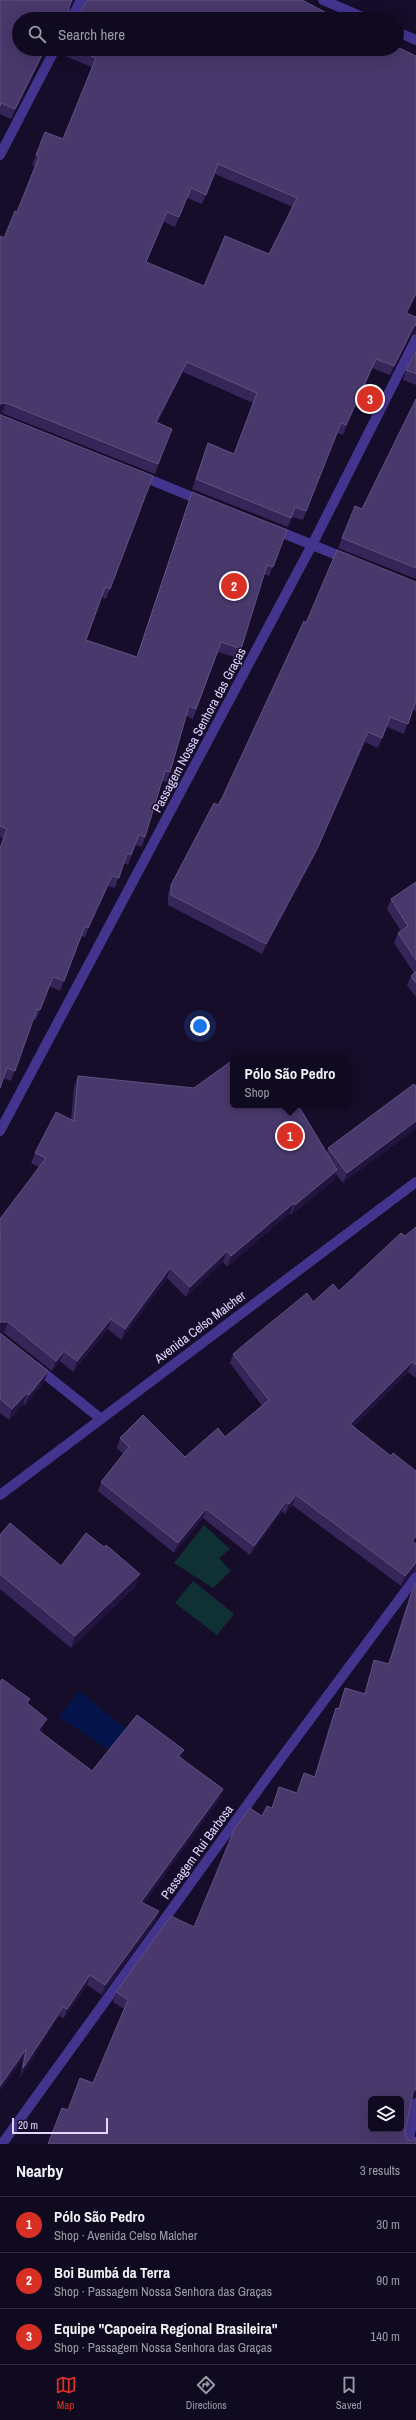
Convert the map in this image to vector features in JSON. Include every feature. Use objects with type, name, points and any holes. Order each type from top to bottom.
[{"type":"street","points":[[75,12],[81,0]]},
{"type":"street","points":[[323,0],[351,12]]},
{"type":"street","points":[[404,35],[416,40]]},
{"type":"street","points":[[0,155],[51,56]]},
{"type":"street","name":"Passagem Nossa Senhora das Graças","points":[[0,1131],[312,545],[416,339]]},
{"type":"street","points":[[131,472],[210,504]]},
{"type":"street","points":[[261,524],[357,563]]},
{"type":"street","name":"Avenida Celso Malcher","points":[[0,1495],[100,1418],[416,1182]]},
{"type":"street","points":[[30,1361],[100,1418]]},
{"type":"street","name":"Passagem Rui Barbosa","points":[[2,2144],[279,1760],[416,1577]]},
{"type":"street","points":[[408,2144],[416,2103]]},
{"type":"green space","points":[[204,1525],[230,1549],[219,1558],[231,1571],[213,1588],[174,1563]]},
{"type":"green space","points":[[193,1581],[234,1614],[217,1635],[175,1603]]},
{"type":"shaded area","points":[[79,1691],[129,1731],[112,1752],[59,1717]]},
{"type":"building","points":[[0,0],[72,0],[69,7],[69,12],[12,12],[12,56],[42,56],[15,109],[1,103],[0,106]]},
{"type":"building","points":[[87,0],[302,0],[325,12],[81,12]]},
{"type":"building","points":[[404,50],[416,56],[416,293],[406,313],[416,317],[416,325],[414,326],[394,366],[376,359],[346,425],[341,423],[306,511],[295,507],[291,518],[196,479],[208,443],[234,454],[257,393],[187,362],[156,422],[172,429],[158,464],[6,403],[0,404],[0,236],[4,238],[15,211],[17,212],[39,157],[36,155],[45,132],[63,139],[96,58],[91,56],[404,56]],"holes":[[[218,164],[297,198],[269,254],[225,236],[204,286],[146,262],[167,212],[179,217],[191,188],[206,195]]]},
{"type":"building","points":[[416,351],[416,374],[406,370]]},
{"type":"building","points":[[416,399],[416,568],[342,538],[355,506],[362,509]]},
{"type":"building","points":[[0,414],[153,476],[110,589],[105,587],[86,640],[137,657],[192,492],[287,530],[273,567],[267,565],[241,649],[221,642],[196,709],[189,706],[170,772],[165,771],[145,837],[139,835],[131,855],[127,853],[119,878],[112,876],[88,928],[85,926],[64,981],[53,977],[40,1010],[37,1009],[15,1071],[7,1068],[0,1088],[0,848],[7,829],[0,826]]},
{"type":"building","points":[[337,550],[416,582],[416,700],[408,724],[390,717],[382,738],[368,732],[318,847],[266,944],[171,895],[171,885],[214,803],[218,805],[222,798],[304,621],[306,623]]},
{"type":"building","points":[[416,882],[416,960],[398,933],[408,926],[391,899]]},
{"type":"building","points":[[416,971],[416,983],[411,976]]},
{"type":"building","points":[[230,1062],[230,1108],[300,1108],[337,1170],[295,1205],[294,1203],[231,1256],[227,1251],[190,1287],[170,1268],[125,1329],[111,1319],[77,1361],[64,1351],[56,1361],[8,1322],[0,1323],[0,1219],[46,1158],[35,1153],[56,1112],[74,1121],[78,1076],[194,1088]]},
{"type":"building","points":[[414,1084],[416,1086],[416,1121],[347,1173],[328,1148]]},
{"type":"building","points":[[416,1227],[416,1365],[412,1362],[350,1424],[391,1456],[393,1453],[416,1471],[416,1536],[412,1541],[416,1544],[416,1563],[405,1576],[296,1495],[289,1504],[286,1502],[254,1546],[206,1509],[178,1543],[101,1482],[129,1447],[120,1438],[143,1415],[185,1457],[218,1428],[225,1437],[269,1400],[233,1354],[307,1293],[313,1302],[333,1284],[339,1291],[401,1233],[405,1236]]},
{"type":"building","points":[[0,1333],[48,1371],[29,1395],[27,1393],[12,1409],[0,1399]]},
{"type":"building","points":[[10,1523],[61,1566],[86,1533],[104,1547],[106,1545],[140,1574],[75,1636],[0,1574],[0,1535]]},
{"type":"building","points":[[416,1583],[416,2089],[413,2092],[405,2133],[407,2139],[411,2141],[416,2137],[416,2144],[48,2144],[62,2108],[68,2110],[80,2078],[93,2083],[128,2000],[116,1992],[171,1916],[194,1927],[235,1828],[250,1808],[262,1816],[267,1806],[272,1808],[279,1787],[297,1793],[304,1773],[315,1777],[336,1708],[339,1709],[345,1688],[365,1694],[374,1660],[389,1664]]},
{"type":"building","points":[[2,1679],[30,1699],[27,1703],[47,1719],[38,1730],[92,1771],[137,1715],[184,1750],[178,1756],[223,1789],[141,1902],[159,1911],[105,1985],[90,1975],[67,2009],[63,2007],[23,2068],[26,2049],[0,2086],[0,1682]]},
{"type":"place","name":"Equipe \"Capoeira Regional Brasileira\"","points":[[370,399]]},
{"type":"place","name":"Boi Bumbá da Terra","points":[[234,586]]},
{"type":"place","name":"Pólo São Pedro","points":[[290,1136]]}]
